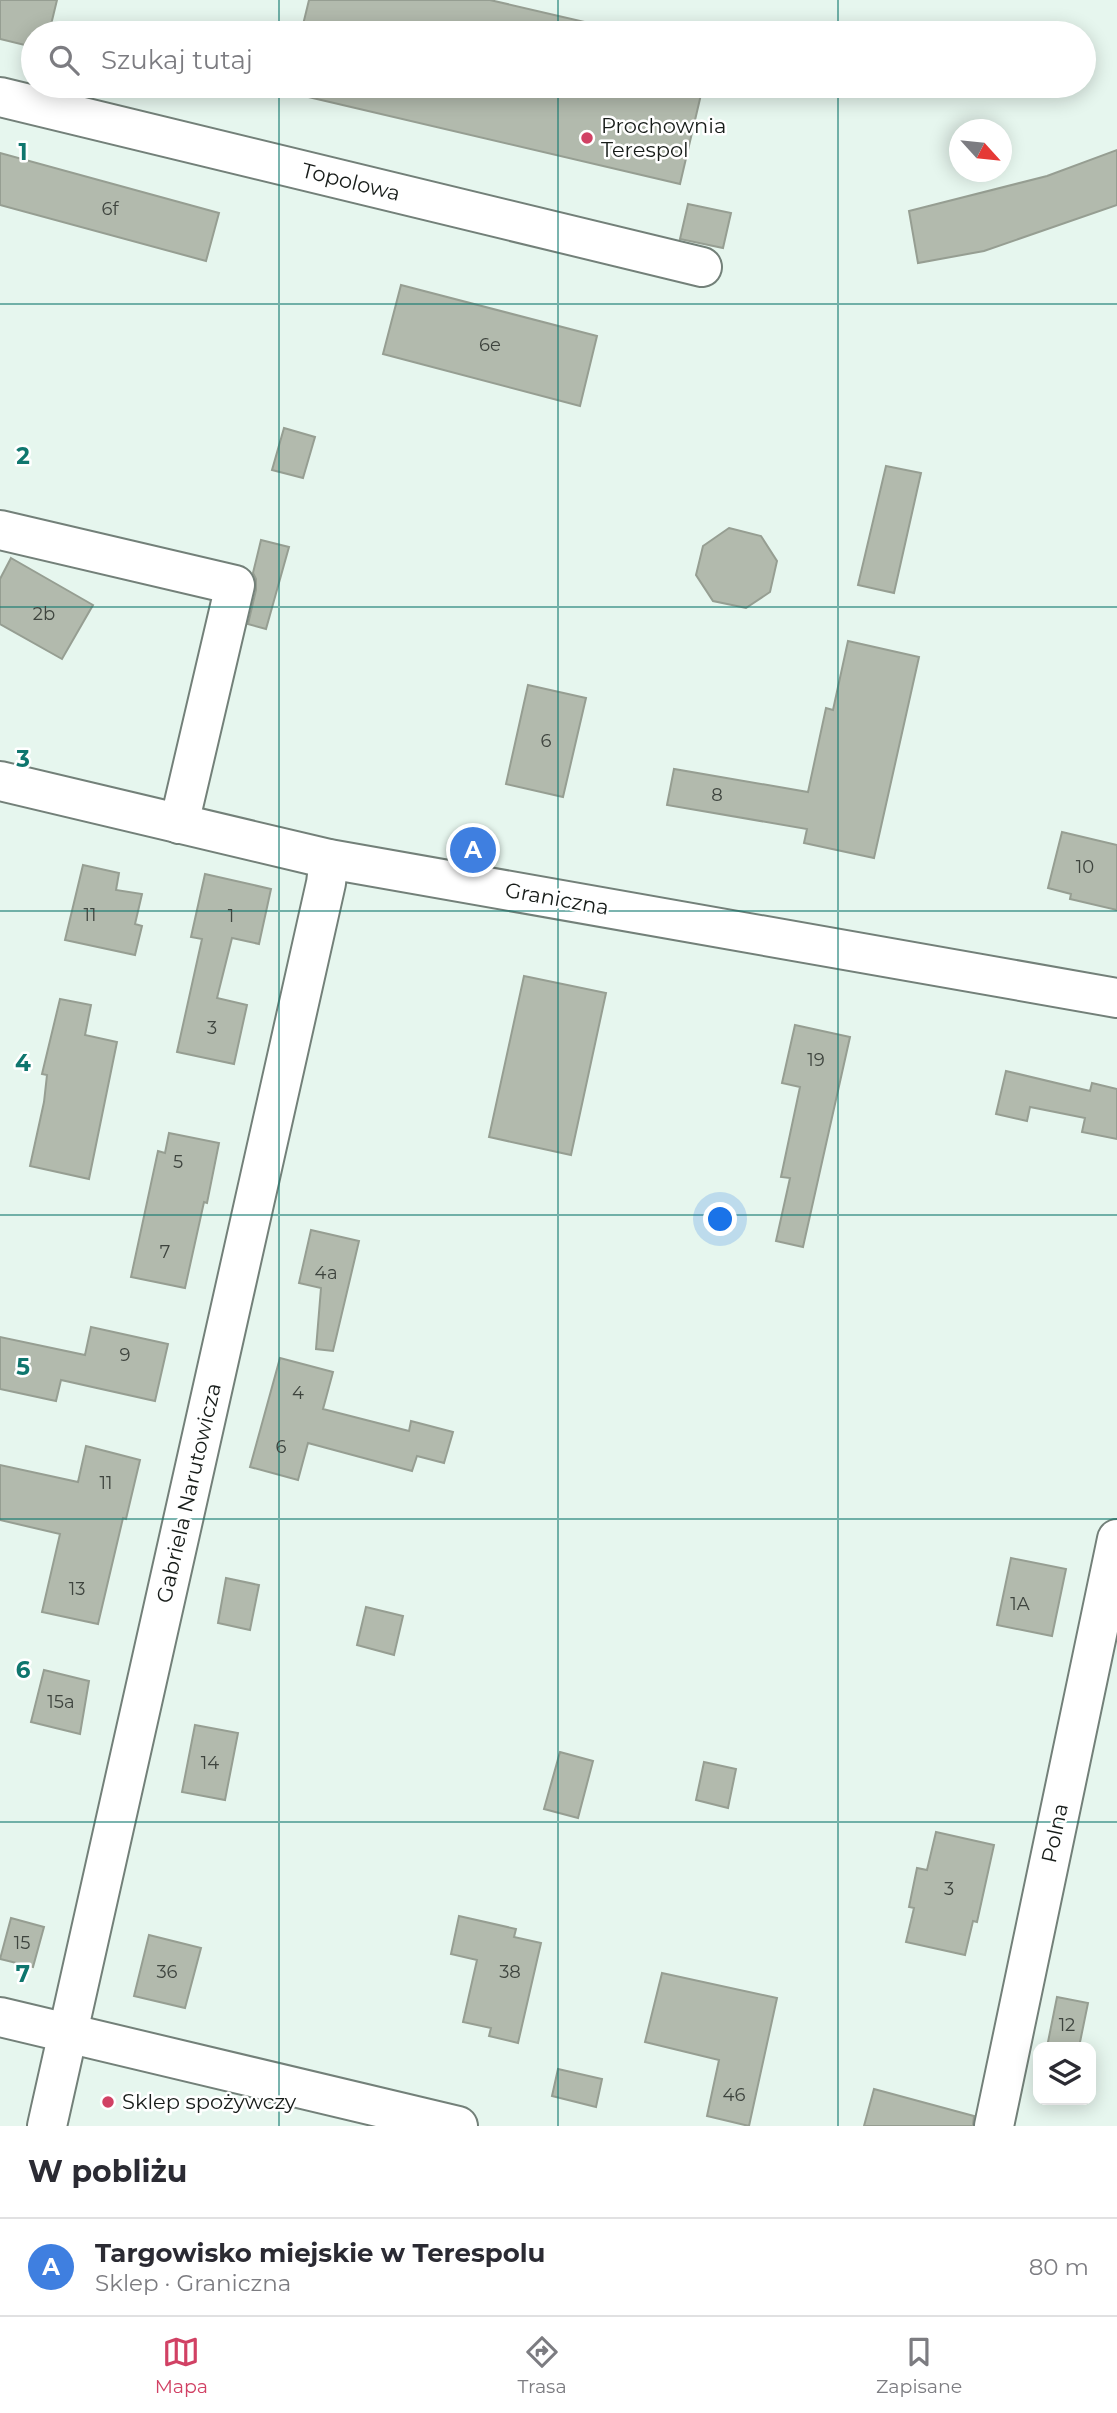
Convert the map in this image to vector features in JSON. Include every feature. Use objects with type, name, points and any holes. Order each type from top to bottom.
[{"type":"street","name":"Topolowa","points":[[0,97],[702,267]]},
{"type":"street","points":[[0,530],[234,585],[179,824]]},
{"type":"street","name":"Graniczna","points":[[0,781],[329,859],[1117,998]]},
{"type":"street","name":"Gabriela Narutowicza","points":[[47,2126],[326,883],[329,859]]},
{"type":"street","name":"Polna","points":[[994,2126],[1117,1539]]},
{"type":"street","points":[[0,2017],[458,2126]]},
{"type":"building","points":[[0,0],[57,0],[52,21],[21,21],[21,44],[0,39]]},
{"type":"building","points":[[309,0],[490,0],[580,21],[304,21]]},
{"type":"building","name":"Prochownia Terespol","points":[[313,98],[700,98],[680,184]]},
{"type":"building","points":[[1117,150],[1117,205],[984,251],[918,263],[909,211],[1047,176]]},
{"type":"building","points":[[0,153],[219,213],[206,261],[0,205]]},
{"type":"building","points":[[688,204],[731,213],[723,248],[680,239]]},
{"type":"building","points":[[401,285],[597,336],[580,406],[383,354]]},
{"type":"building","points":[[284,428],[315,437],[303,478],[272,470]]},
{"type":"building","points":[[886,466],[921,473],[894,593],[858,585]]},
{"type":"building","points":[[729,528],[761,536],[777,561],[770,592],[746,608],[713,601],[696,575],[703,546]]},
{"type":"building","points":[[261,540],[289,547],[266,629],[248,624],[256,590],[253,573]]},
{"type":"building","points":[[11,558],[93,605],[62,659],[0,624],[0,579]]},
{"type":"building","points":[[848,641],[919,657],[874,858],[804,843],[807,829],[667,805],[674,769],[808,792],[826,708],[833,710]]},
{"type":"building","points":[[528,685],[586,698],[563,797],[506,784]]},
{"type":"building","points":[[1062,832],[1117,845],[1117,910],[1070,899],[1071,894],[1048,888]]},
{"type":"building","points":[[83,865],[119,873],[116,890],[142,894],[135,924],[142,926],[135,955],[65,940]]},
{"type":"building","points":[[205,874],[271,889],[259,944],[232,938],[217,998],[247,1005],[234,1064],[177,1052],[202,939],[191,937]]},
{"type":"building","points":[[524,976],[606,993],[571,1155],[489,1137]]},
{"type":"building","points":[[60,999],[91,1005],[85,1035],[117,1042],[89,1179],[30,1166],[44,1102],[47,1075],[42,1074]]},
{"type":"building","points":[[795,1025],[850,1037],[803,1247],[776,1241],[790,1178],[781,1177],[800,1087],[782,1083]]},
{"type":"building","points":[[1006,1071],[1090,1091],[1092,1083],[1117,1089],[1117,1139],[1082,1132],[1085,1118],[1030,1107],[1027,1121],[996,1114]]},
{"type":"building","points":[[169,1133],[219,1143],[185,1288],[131,1277],[158,1151],[165,1153]]},
{"type":"building","points":[[311,1230],[359,1241],[333,1351],[316,1349],[321,1288],[299,1283]]},
{"type":"building","points":[[91,1327],[168,1344],[155,1401],[61,1380],[56,1401],[0,1389],[0,1337],[85,1355]]},
{"type":"building","points":[[280,1358],[333,1372],[323,1409],[409,1431],[411,1421],[453,1432],[444,1463],[417,1456],[412,1471],[308,1443],[298,1480],[250,1467]]},
{"type":"building","points":[[86,1446],[140,1460],[98,1624],[42,1612],[60,1534],[0,1520],[0,1465],[78,1482]]},
{"type":"building","points":[[1011,1558],[1066,1569],[1052,1636],[997,1625]]},
{"type":"building","points":[[226,1578],[259,1585],[250,1630],[218,1623]]},
{"type":"building","points":[[366,1607],[403,1616],[394,1655],[357,1645]]},
{"type":"building","points":[[44,1670],[89,1681],[80,1734],[31,1722]]},
{"type":"building","points":[[195,1725],[238,1733],[225,1800],[182,1792]]},
{"type":"building","points":[[560,1752],[593,1761],[578,1818],[544,1809]]},
{"type":"building","points":[[704,1762],[736,1769],[728,1808],[696,1800]]},
{"type":"building","points":[[936,1832],[994,1845],[977,1922],[973,1921],[965,1955],[906,1942],[914,1908],[909,1907],[917,1868],[927,1870]]},
{"type":"building","points":[[459,1916],[516,1929],[514,1937],[541,1943],[518,2043],[489,2036],[491,2028],[463,2022],[477,1960],[451,1954]]},
{"type":"building","points":[[11,1918],[44,1927],[33,1967],[0,1959]]},
{"type":"building","points":[[149,1935],[201,1948],[185,2008],[134,1996]]},
{"type":"building","points":[[662,1973],[777,1998],[749,2126],[707,2116],[719,2060],[645,2042]]},
{"type":"building","points":[[1057,1997],[1088,2003],[1080,2042],[1048,2042]]},
{"type":"building","points":[[558,2069],[602,2079],[596,2107],[552,2096]]},
{"type":"building","points":[[874,2089],[974,2116],[973,2126],[864,2126]]},
{"type":"place","name":"Prochownia Terespol","points":[[587,138]]},
{"type":"place","name":"Targowisko miejskie w Terespolu","points":[[473,850]]},
{"type":"place","name":"Sklep spożywczy","points":[[108,2102]]}]
